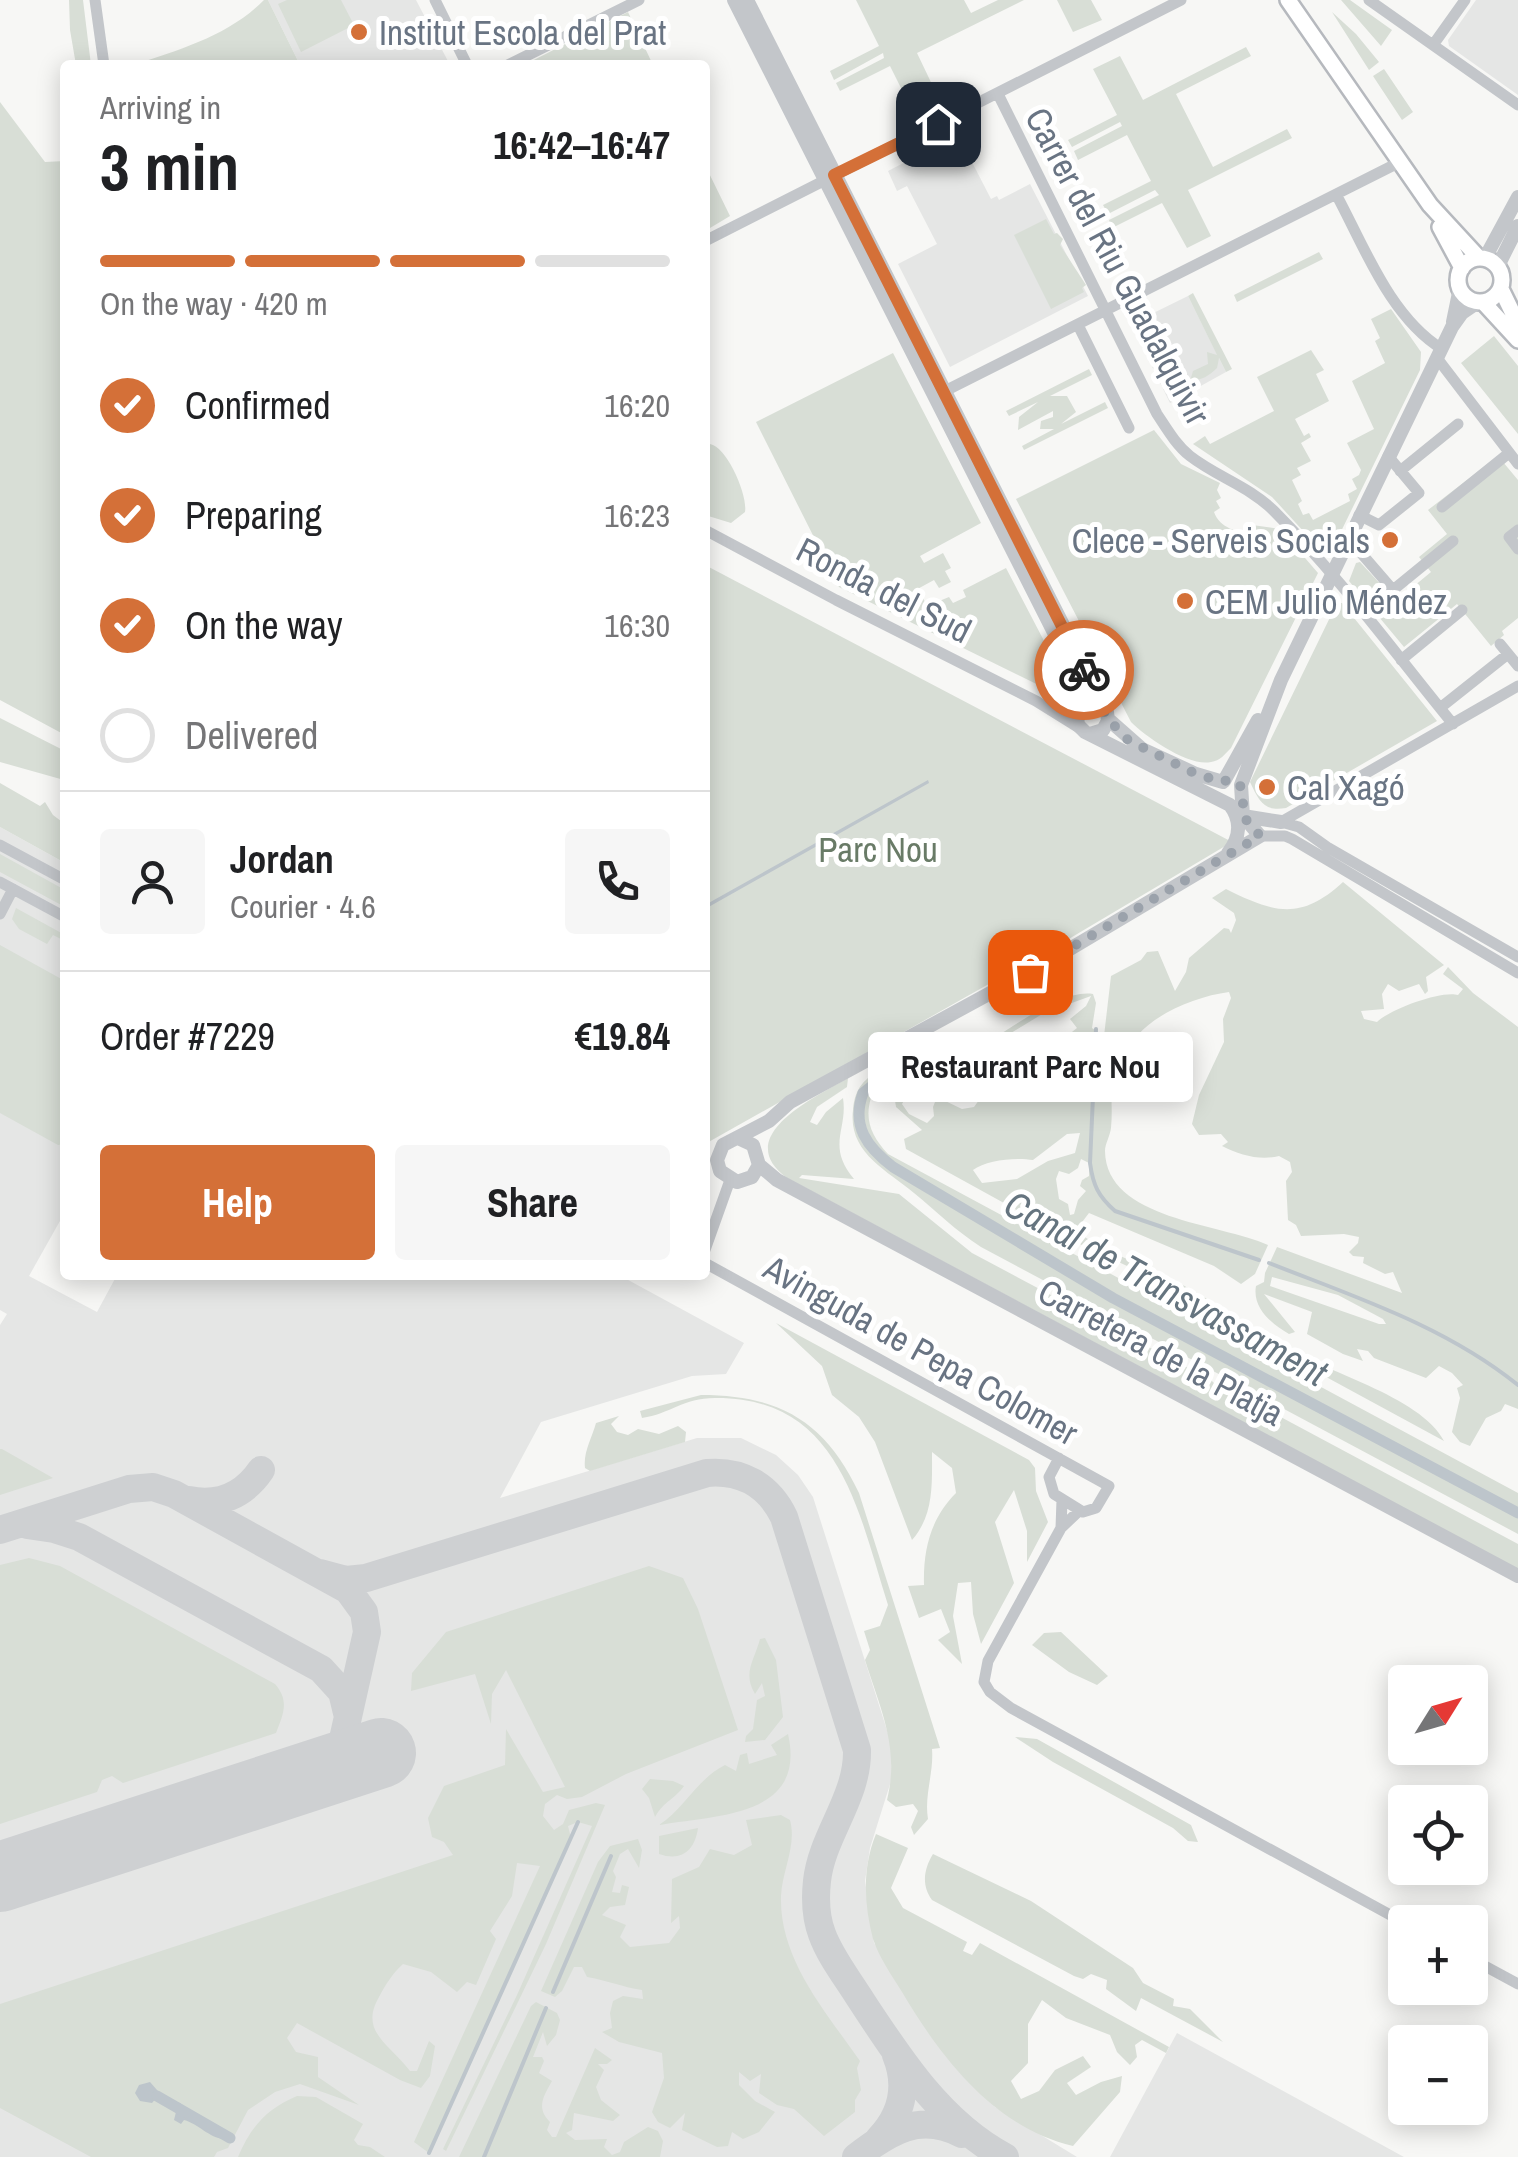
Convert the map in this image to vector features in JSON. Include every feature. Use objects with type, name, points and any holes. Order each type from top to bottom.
[{"type":"main road","points":[[1288,0],[1430,205],[1462,268],[1460,288],[1467,298],[1494,310],[1518,340]]},
{"type":"main road","points":[[1430,205],[1490,253],[1518,324]]},
{"type":"main road","points":[[1462,268],[1490,253]]},
{"type":"main road","points":[[1480,302],[1495,297],[1501,289]]},
{"type":"street","points":[[95,0],[103,60]]},
{"type":"street","points":[[435,0],[465,60]]},
{"type":"street","points":[[518,60],[638,0]]},
{"type":"street","points":[[734,0],[1106,714],[1103,730],[1086,732],[1077,720],[1083,706],[1074,672],[939,394]]},
{"type":"street","points":[[746,0],[829,178]]},
{"type":"street","points":[[710,238],[1181,0]]},
{"type":"street","points":[[1369,0],[1518,104]]},
{"type":"street","points":[[1433,45],[1465,0]]},
{"type":"street","name":"Carrer del Riu Guadalquivir","points":[[998,94],[1157,414],[1175,442],[1202,464],[1258,496],[1331,574],[1453,724]]},
{"type":"street","points":[[939,394],[1400,162]]},
{"type":"street","points":[[1336,196],[1396,302],[1439,354],[1518,464]]},
{"type":"street","points":[[1490,253],[1518,197]]},
{"type":"street","points":[[1490,253],[1518,226]]},
{"type":"street","points":[[1452,328],[1460,288]]},
{"type":"street","points":[[1236,804],[1217,792],[1281,680],[1452,328],[1466,309],[1480,302]]},
{"type":"street","points":[[1078,325],[1129,428]]},
{"type":"street","points":[[1400,470],[1458,424]]},
{"type":"street","points":[[1442,506],[1509,453]]},
{"type":"street","points":[[1359,515],[1379,525],[1418,493],[1388,456]]},
{"type":"street","points":[[1518,530],[1509,537],[1518,548]]},
{"type":"street","name":"Ronda del Sud","points":[[710,533],[1036,701],[1086,732],[1236,804],[1299,826],[1517,964]]},
{"type":"street","points":[[1348,538],[1392,590],[1453,542]]},
{"type":"street","points":[[1401,660],[1462,610]]},
{"type":"street","points":[[1440,708],[1504,649],[1518,666]]},
{"type":"street","points":[[1227,854],[1235,844],[1236,804],[1281,680]]},
{"type":"street","points":[[1281,822],[1518,686]]},
{"type":"street","name":"Ronda del Sud","points":[[1036,701],[1067,710],[1083,706]]},
{"type":"street","points":[[1083,706],[1097,704],[1142,749],[1196,774],[1223,781]]},
{"type":"street","name":"Ronda del Sud","points":[[1236,804],[1260,836],[1292,839],[1517,964]]},
{"type":"street","points":[[769,1121],[757,1166],[738,1182],[711,1166],[723,1145],[769,1121],[790,1102],[1053,959],[1260,836]]},
{"type":"street","points":[[0,845],[60,877]]},
{"type":"street","points":[[0,882],[60,914]]},
{"type":"street","points":[[0,914],[12,889]]},
{"type":"street","points":[[740,1139],[753,1145],[757,1166]]},
{"type":"street","name":"Carretera de la Platja","points":[[757,1166],[1518,1576]]},
{"type":"street","points":[[710,1236],[730,1180]]},
{"type":"street","name":"Avinguda de Pepa Colomer","points":[[710,1266],[1110,1486],[1096,1508],[1080,1510]]},
{"type":"street","points":[[1059,1458],[1048,1484],[1062,1500],[1080,1510],[1061,1528],[984,1670],[984,1682],[990,1692],[1010,1708],[1388,1914]]},
{"type":"street","points":[[1061,1528],[1062,1500]]},
{"type":"street","points":[[1488,1968],[1518,1984]]},
{"type":"shaded area","name":"Institut Escola del Prat","points":[[268,0],[416,0],[447,60],[298,60]]},
{"type":"shaded area","points":[[1476,0],[1518,0],[1518,95],[1449,46],[1448,40]]},
{"type":"shaded area","points":[[958,135],[991,199],[997,196],[999,200],[1030,184],[1088,296],[950,367],[898,264],[937,244],[907,186],[897,191],[888,171]]},
{"type":"shaded area","points":[[1188,296],[1226,372],[1170,403],[1131,324]]},
{"type":"shaded area","points":[[928,780],[929,783],[710,906],[710,902]]},
{"type":"shaded area","points":[[0,827],[60,860],[60,1221],[29,1276],[97,1312],[114,1280],[628,1280],[744,1343],[726,1374],[692,1376],[541,1422],[500,1498],[697,1438],[741,1438],[776,1455],[798,1475],[813,1497],[892,1746],[891,1781],[870,1848],[865,1881],[874,1943],[995,2107],[1077,2157],[0,2157],[0,1325],[7,1314],[0,1310]]},
{"type":"shaded area","points":[[1177,2033],[1404,2157],[1110,2157]]},
{"type":"shaded area","points":[[150,2082],[164,2098],[180,2103],[205,2125],[226,2135],[224,2139],[184,2120],[181,2124],[174,2120],[178,2104],[157,2097],[152,2103],[140,2101],[135,2093],[139,2085]]},
{"type":"green space","points":[[69,0],[83,0],[90,60],[75,60]]},
{"type":"green space","points":[[268,0],[298,60],[148,60],[220,32]]},
{"type":"green space","points":[[287,0],[341,0],[354,25],[301,52],[278,4]]},
{"type":"green space","points":[[856,0],[964,0],[971,13],[998,0],[1024,0],[917,53],[939,99],[913,112],[890,66],[840,91],[836,83],[884,58],[883,53],[834,80],[830,71],[879,46]]},
{"type":"green space","points":[[1057,0],[1091,0],[1102,20],[1073,32]]},
{"type":"green space","points":[[1341,0],[1350,0],[1392,30],[1381,46]]},
{"type":"green space","points":[[628,12],[651,60],[534,60]]},
{"type":"green space","points":[[1332,12],[1379,62],[1369,70]]},
{"type":"green space","points":[[1246,47],[1251,56],[1176,94],[1213,167],[1287,129],[1292,138],[1188,190],[1211,236],[1187,248],[1162,203],[1112,228],[1109,220],[1159,195],[1155,190],[1108,214],[1103,205],[1151,181],[1127,135],[1078,160],[1074,151],[1122,126],[1120,122],[1072,147],[1068,140],[1117,115],[1093,69],[1120,56],[1143,100]]},
{"type":"green space","points":[[1384,69],[1413,112],[1402,120],[1373,76]]},
{"type":"green space","points":[[0,102],[45,162],[60,161],[60,732],[0,700]]},
{"type":"green space","points":[[710,175],[730,216],[710,228]]},
{"type":"green space","points":[[1046,219],[1054,234],[1063,239],[1060,245],[1086,285],[1082,288],[1084,292],[1051,309],[1014,235]]},
{"type":"green space","points":[[1319,252],[1323,259],[1237,302],[1234,295]]},
{"type":"green space","points":[[1193,293],[1232,369],[1226,372],[1219,358],[1211,373],[1190,381],[1193,371],[1208,364],[1207,352],[1217,355],[1188,296]]},
{"type":"green space","points":[[1391,309],[1421,352],[1420,370],[1328,558],[1272,497],[1193,444],[1205,436],[1210,444],[1274,411],[1257,377],[1311,350],[1324,370],[1316,374],[1329,401],[1295,419],[1304,436],[1309,433],[1311,437],[1301,443],[1311,461],[1297,468],[1301,475],[1292,480],[1302,501],[1298,504],[1303,515],[1309,513],[1313,520],[1350,501],[1348,494],[1357,489],[1352,479],[1361,470],[1347,443],[1374,429],[1352,381],[1385,363],[1371,319]]},
{"type":"green space","points":[[1494,336],[1518,366],[1518,434],[1461,363]]},
{"type":"green space","points":[[893,353],[981,523],[920,556],[924,563],[943,553],[951,568],[945,571],[951,582],[939,588],[934,580],[912,592],[917,601],[923,598],[927,606],[949,597],[953,603],[966,597],[963,590],[1006,568],[1066,683],[1066,692],[1061,696],[839,587],[756,422]]},
{"type":"green space","points":[[1089,369],[1092,375],[1050,396],[1067,396],[1076,412],[1061,424],[1105,402],[1108,408],[1024,450],[1022,446],[1054,429],[1040,429],[1041,421],[1053,417],[1053,411],[1018,430],[1019,417],[1038,402],[1009,416],[1006,411]]},
{"type":"green space","name":"CEM Julio Méndez","points":[[1154,430],[1181,464],[1220,483],[1217,490],[1221,498],[1216,501],[1220,508],[1214,512],[1220,522],[1250,535],[1252,525],[1280,529],[1318,573],[1231,748],[1211,762],[1180,755],[1131,722],[1016,499]]},
{"type":"green space","points":[[710,444],[729,462],[743,495],[745,512],[731,523],[710,517]]},
{"type":"green space","points":[[1498,456],[1518,480],[1518,618],[1491,646],[1457,604],[1404,647],[1349,581],[1356,563],[1360,562],[1396,601],[1431,572],[1419,557],[1447,534],[1428,510]]},
{"type":"green space","name":"Parc Nou","points":[[710,568],[1232,842],[710,1141]]},
{"type":"green space","points":[[1337,603],[1342,603],[1437,721],[1286,808],[1267,807],[1250,782]]},
{"type":"green space","points":[[0,718],[60,748],[60,779],[0,762]]},
{"type":"green space","points":[[0,783],[40,806],[45,802],[60,820],[60,860],[0,827]]},
{"type":"green space","points":[[0,854],[60,887],[60,904],[0,872]]},
{"type":"green space","points":[[1343,882],[1444,965],[1426,977],[1425,994],[1419,984],[1399,991],[1388,984],[1382,994],[1384,1009],[1361,1011],[1364,1019],[1377,1022],[1416,1002],[1458,995],[1463,989],[1443,974],[1448,967],[1473,993],[1518,1027],[1518,1409],[1505,1404],[1501,1411],[1486,1418],[1470,1446],[1452,1432],[1460,1398],[1457,1388],[1463,1385],[1452,1373],[1439,1366],[1426,1378],[1357,1349],[1363,1361],[1307,1334],[1312,1312],[1264,1294],[1295,1332],[1289,1334],[1260,1308],[1256,1286],[1264,1282],[1277,1247],[1402,1293],[1393,1272],[1385,1274],[1363,1263],[1364,1257],[1349,1252],[1359,1237],[1301,1236],[1296,1225],[1288,1220],[1286,1181],[1292,1172],[1290,1162],[1279,1156],[1257,1157],[1236,1152],[1222,1146],[1228,1142],[1221,1134],[1199,1135],[1192,1124],[1199,1095],[1224,1042],[1223,1019],[1231,998],[1229,992],[1179,1006],[1138,1035],[1118,1036],[1111,1071],[1111,1128],[1105,1151],[1110,1174],[1124,1192],[1144,1205],[1268,1245],[1255,1274],[1241,1284],[1214,1266],[1089,1213],[1076,1230],[1195,1292],[1297,1354],[1393,1398],[1432,1425],[1444,1441],[1236,1328],[1153,1278],[1069,1239],[906,1149],[904,1139],[922,1130],[896,1107],[894,1094],[912,1083],[910,1072],[932,1070],[955,1061],[1027,1017],[1073,996],[1093,994],[1096,1003],[1092,1028],[1104,1036],[1111,976],[1141,960],[1147,952],[1158,951],[1175,991],[1189,958],[1224,928],[1231,933],[1236,920],[1234,913],[1212,898],[1226,889],[1259,904],[1287,909],[1314,903]],"holes":[[[1091,996],[1086,1006],[1070,1019],[1077,1028],[1062,1035],[1061,1052],[1039,1065],[1030,1061],[1030,1074],[997,1096],[982,1096],[974,1107],[962,1109],[937,1097],[934,1116],[927,1123],[909,1114],[902,1104],[916,1089],[913,1079],[928,1073],[933,1080],[1044,1013]],[[1080,1133],[1075,1153],[1048,1161],[1017,1179],[982,1183],[973,1170],[1001,1160],[1033,1160],[1067,1134]],[[1081,1159],[1089,1163],[1089,1176],[1082,1180],[1080,1186],[1086,1191],[1070,1215],[1068,1204],[1059,1199],[1056,1179],[1059,1171],[1069,1174],[1078,1168]],[[1272,1277],[1338,1295],[1386,1324],[1270,1286]]]},
{"type":"green space","points":[[16,908],[60,932],[60,938],[53,935],[47,944],[19,929],[12,919]]},
{"type":"green space","points":[[0,945],[60,978],[60,1145],[0,1113]]},
{"type":"green space","points":[[883,1069],[890,1082],[871,1098],[868,1114],[874,1135],[888,1154],[1518,1493],[1518,1534],[972,1241],[881,1167],[856,1137],[853,1110],[858,1090]]},
{"type":"green space","points":[[848,1078],[847,1087],[817,1107],[810,1122],[817,1125],[843,1098],[841,1156],[854,1179],[802,1175],[799,1178],[899,1194],[972,1253],[1518,1544],[1518,1569],[787,1178],[772,1162],[768,1147],[773,1133],[800,1107]]},
{"type":"green space","points":[[776,1323],[1029,1460],[1035,1468],[1036,1491],[1048,1522],[1027,1562],[1027,1531],[1014,1490],[995,1522],[1014,1583],[981,1644],[973,1614],[971,1582],[958,1583],[953,1616],[962,1664],[938,1640],[950,1632],[941,1609],[919,1618],[908,1586],[924,1585],[930,1535],[940,1513],[956,1493],[952,1468],[932,1452],[928,1510],[912,1540],[875,1442],[859,1417],[832,1395],[822,1366]]},
{"type":"green space","points":[[701,1395],[754,1400],[796,1417],[831,1447],[859,1493],[940,1748],[932,1749],[928,1819],[914,1835],[911,1827],[918,1811],[913,1804],[896,1807],[887,1800],[890,1746],[865,1660],[870,1650],[864,1631],[880,1626],[888,1605],[853,1498],[817,1438],[791,1417],[757,1403],[704,1399],[642,1418],[640,1411]]},
{"type":"green space","points":[[619,1416],[611,1424],[617,1432],[628,1435],[638,1429],[659,1434],[678,1426],[686,1432],[685,1442],[590,1471],[585,1468],[585,1456],[596,1423]]},
{"type":"green space","points":[[2,1449],[53,1478],[0,1495]]},
{"type":"green space","points":[[29,1558],[60,1566],[275,1684],[284,1702],[276,1733],[123,1783],[112,1776],[102,1780],[97,1792],[0,1824],[0,1565]]},
{"type":"green space","points":[[649,1566],[683,1578],[698,1609],[738,1730],[626,1774],[582,1797],[567,1799],[557,1795],[545,1804],[543,1816],[554,1830],[563,1824],[569,1810],[596,1803],[605,1805],[546,1944],[446,2151],[443,2149],[592,1826],[578,1822],[568,1826],[571,1838],[429,2153],[414,2142],[540,1866],[517,1863],[512,1896],[490,1931],[496,1939],[476,1985],[467,1982],[457,1992],[431,1972],[403,1964],[379,1997],[372,2019],[374,2028],[410,2071],[417,2071],[429,2041],[435,2046],[430,2076],[421,2088],[297,2023],[287,2038],[296,2052],[318,2057],[318,2077],[359,2105],[300,2084],[275,2092],[248,2110],[228,2148],[214,2157],[91,2157],[0,2108],[0,2004],[453,1855],[444,1842],[432,1837],[428,1818],[444,1786],[505,1765],[506,1729],[543,1792],[565,1787],[506,1670],[492,1694],[491,1724],[475,1674],[411,1691],[412,1673],[446,1632]]},
{"type":"green space","points":[[1061,1632],[1108,1676],[1097,1685],[1069,1672],[1032,1645],[1044,1633]]},
{"type":"green space","points":[[765,1638],[776,1660],[783,1717],[765,1740],[745,1742],[753,1729],[757,1700],[765,1696],[762,1683],[755,1694],[750,1673],[760,1639]]},
{"type":"green space","points":[[788,1734],[790,1761],[784,1782],[771,1797],[730,1814],[659,1825],[715,1771],[725,1765],[736,1771],[740,1755],[747,1753],[749,1764],[777,1755],[771,1745]]},
{"type":"green space","points":[[1015,1737],[1037,1739],[1191,1825],[1198,1842],[1188,1841],[1173,1828]]},
{"type":"green space","points":[[650,1779],[684,1786],[655,1817],[642,1789]]},
{"type":"green space","points":[[781,1815],[790,1820],[792,1829],[781,1896],[788,1941],[807,1984],[860,2061],[857,2068],[861,2090],[855,2100],[855,2112],[824,2136],[794,2109],[777,2105],[759,2093],[761,2074],[750,2081],[739,2072],[739,2085],[755,2101],[775,2112],[759,2132],[743,2139],[732,2132],[728,2146],[717,2147],[682,2130],[685,2113],[670,2128],[658,2122],[652,2112],[664,2078],[662,2053],[619,2042],[602,2032],[612,2028],[613,2001],[623,1996],[643,1999],[642,1990],[587,1977],[582,1967],[574,1967],[555,1997],[541,1991],[598,1862],[610,1846],[638,1839],[642,1850],[639,1868],[628,1849],[620,1854],[613,1871],[616,1877],[612,1892],[620,1893],[622,1885],[629,1887],[625,1905],[610,1907],[602,1915],[626,1925],[620,1937],[630,1947],[669,1943],[680,1928],[679,1916],[671,1923],[672,1879],[699,1867],[710,1849],[734,1855],[752,1845],[746,1820]]},
{"type":"green space","points":[[698,1828],[686,1852],[674,1856],[659,1854],[659,1836]]},
{"type":"green space","points":[[876,1834],[908,1848],[891,1888],[903,1908],[967,1942],[963,1951],[972,1955],[980,1943],[1169,2047],[1166,2053],[1142,2040],[1135,2045],[1137,2057],[1130,2065],[1117,2052],[1110,2035],[1066,2018],[1042,2000],[1028,2024],[1028,2063],[1011,2081],[1021,2099],[1039,2091],[1055,2070],[1083,2056],[1091,2067],[1067,2083],[1076,2095],[1122,2076],[1120,2092],[1073,2146],[1019,2124],[995,2107],[953,2065],[917,2017],[882,1959],[870,1926],[867,1873]]},
{"type":"green space","points":[[933,1854],[1031,1901],[1133,1968],[1143,1983],[1174,1999],[1173,2006],[1190,2009],[1223,2042],[1141,1998],[1136,2011],[1106,1989],[1107,1980],[1091,1974],[1083,1979],[1074,1976],[932,1900],[925,1877]]},
{"type":"green space","points":[[536,2002],[557,2013],[560,2020],[556,2035],[547,2046],[543,2032],[533,2057],[542,2057],[539,2073],[552,2081],[542,2107],[552,2137],[556,2137],[595,2048],[612,2060],[598,2064],[604,2070],[596,2087],[601,2100],[620,2115],[613,2121],[574,2113],[572,2130],[566,2133],[575,2140],[607,2139],[604,2147],[612,2155],[648,2127],[658,2131],[663,2141],[660,2157],[459,2157]]},
{"type":"green space","points":[[297,2096],[316,2097],[363,2124],[354,2140],[385,2157],[238,2157],[261,2120]]},
{"type":"waterway","points":[[1096,1029],[1090,1163],[1100,1195],[1115,1211],[1259,1260]]},
{"type":"waterway","name":"Canal de Transvassament","points":[[887,1074],[863,1093],[859,1116],[869,1143],[893,1167],[1113,1298],[1518,1513]]},
{"type":"waterway","points":[[1269,1263],[1430,1329],[1518,1385]]},
{"type":"waterway","points":[[429,2153],[578,1822]]},
{"type":"waterway","points":[[553,1992],[611,1856]]},
{"type":"waterway","points":[[484,2157],[546,2008]]},
{"type":"waterway","points":[[157,2096],[230,2138]]},
{"type":"taxiway","points":[[189,1500],[230,1497],[261,1470]]},
{"type":"taxiway","points":[[320,1573],[346,1580],[366,1578],[707,1473],[743,1477],[762,1489],[784,1517],[857,1750],[852,1784],[820,1864],[816,1901],[822,1934],[843,1972],[921,2085],[960,2125],[1005,2157]]},
{"type":"taxiway","points":[[0,1530],[129,1489],[153,1487],[174,1494],[348,1590],[364,1612],[367,1632],[341,1748],[322,1768],[279,1786]]},
{"type":"taxiway","points":[[27,1525],[79,1537],[321,1669],[342,1692],[348,1717]]},
{"type":"taxiway","points":[[879,2139],[901,2100],[902,2078],[896,2055]]},
{"type":"taxiway","points":[[856,2157],[893,2132],[919,2125],[962,2134]]},
{"type":"runway","points":[[0,1877],[381,1753]]},
{"type":"way so far","points":[[1030,972],[1260,836],[1243,816],[1243,791],[1238,782],[1196,774],[1128,740],[1108,719],[1084,670]]},
{"type":"place","name":"Institut Escola del Prat","points":[[359,32]]},
{"type":"place","name":"Clece - Serveis Socials","points":[[1390,540]]},
{"type":"place","name":"CEM Julio Méndez","points":[[1185,601]]},
{"type":"place","name":"Cal Xagó","points":[[1267,787]]},
{"type":"place","name":"Restaurant Parc Nou","points":[[1030,972]]},
{"type":"route","points":[[938,124],[834,175],[1084,670]]}]
